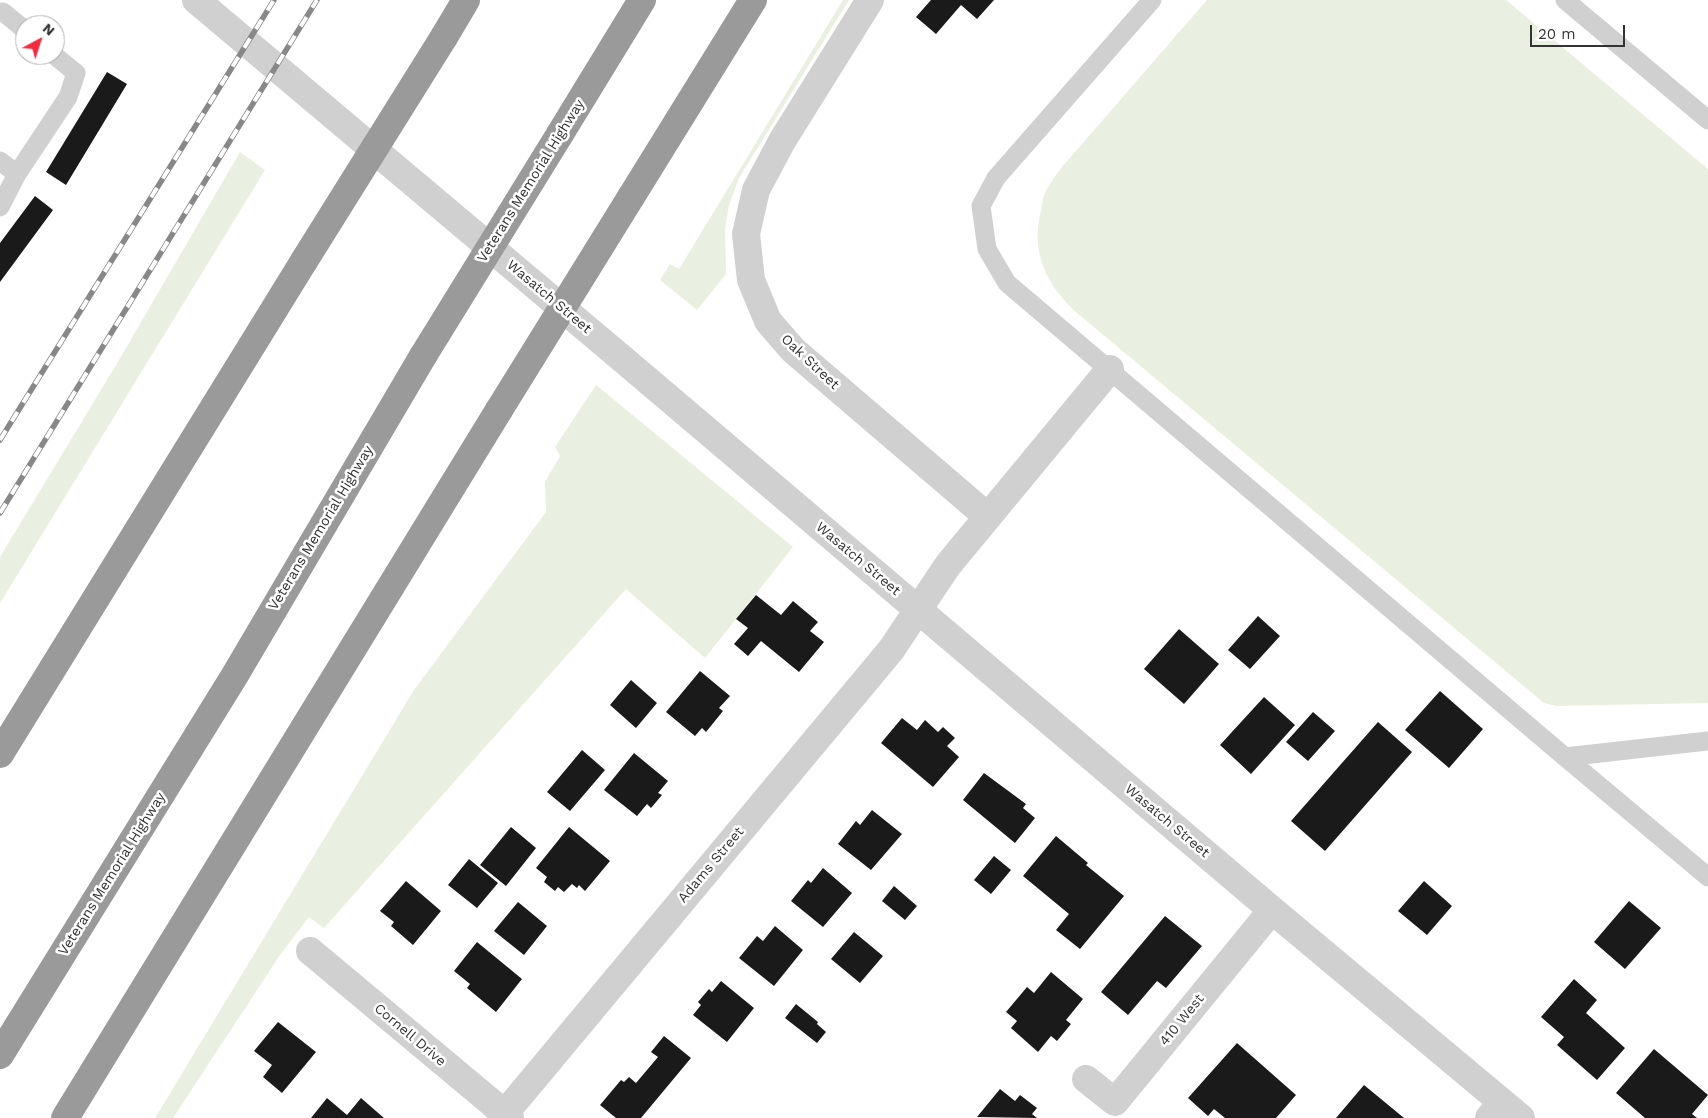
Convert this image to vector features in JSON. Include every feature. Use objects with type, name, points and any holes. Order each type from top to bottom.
[{"type":"highway","points":[[0,754],[466,0]]},
{"type":"highway","name":"Veterans Memorial Highway","points":[[0,1055],[234,675],[423,356],[642,0]]},
{"type":"highway","points":[[65,1118],[753,0]]},
{"type":"street","name":"Wasatch Street","points":[[196,0],[1272,910],[1504,1113]]},
{"type":"street","name":"Oak Street","points":[[870,0],[782,141],[756,190],[746,234],[751,280],[768,321],[793,350],[988,516]]},
{"type":"street","points":[[917,609],[948,565],[1110,369]]},
{"type":"street","name":"Adams Street","points":[[505,1117],[890,650],[917,609]]},
{"type":"street","name":"410 West","points":[[1086,1079],[1115,1102],[1272,910]]},
{"type":"street","name":"Cornell Drive","points":[[310,951],[505,1117]]},
{"type":"lane","points":[[1152,0],[996,178],[982,206],[986,249],[1008,283],[1708,877]]},
{"type":"lane","points":[[1565,0],[1708,120]]},
{"type":"lane","points":[[3,12],[15,22]]},
{"type":"lane","points":[[0,207],[17,174],[68,97],[76,73],[65,64]]},
{"type":"lane","points":[[0,161],[17,174]]},
{"type":"lane","points":[[1565,757],[1708,741]]},
{"type":"green space","points":[[843,0],[849,0],[739,178],[729,205],[725,229],[726,274],[697,310],[660,280],[670,264],[679,269]]},
{"type":"green space","points":[[1207,0],[1506,0],[1708,169],[1708,703],[1556,706],[1544,703],[1077,313],[1057,291],[1044,267],[1038,240],[1038,226],[1046,191],[1062,167]]},
{"type":"green space","points":[[240,152],[265,170],[0,603],[0,557],[119,360]]},
{"type":"green space","points":[[596,385],[793,547],[705,658],[626,589],[324,928],[309,917],[280,955],[173,1118],[155,1118],[414,690],[546,512],[545,482],[560,456],[555,447]]},
{"type":"building","points":[[931,0],[994,0],[977,19],[961,5],[936,34],[916,17]]},
{"type":"building","points":[[107,72],[127,84],[66,185],[46,172]]},
{"type":"building","points":[[35,196],[53,210],[0,282],[0,243]]},
{"type":"building","points":[[756,595],[781,615],[793,601],[818,622],[810,631],[824,642],[799,672],[761,641],[748,656],[734,644],[748,628],[736,619]]},
{"type":"building","points":[[1258,616],[1280,636],[1250,669],[1228,650]]},
{"type":"building","points":[[1179,629],[1219,664],[1184,704],[1144,669]]},
{"type":"building","points":[[700,671],[730,696],[719,708],[723,711],[706,732],[702,728],[695,736],[666,712]]},
{"type":"building","points":[[631,680],[657,703],[636,728],[610,705]]},
{"type":"building","points":[[1440,691],[1483,729],[1449,768],[1405,730]]},
{"type":"building","points":[[1264,697],[1295,725],[1251,774],[1220,745]]},
{"type":"building","points":[[1313,712],[1335,731],[1308,761],[1286,742]]},
{"type":"building","points":[[902,718],[917,730],[925,720],[938,732],[943,727],[955,738],[947,746],[959,757],[933,787],[881,743]]},
{"type":"building","points":[[1378,722],[1412,752],[1325,851],[1291,821]]},
{"type":"building","points":[[582,750],[605,770],[570,811],[547,792]]},
{"type":"building","points":[[634,753],[668,781],[658,793],[662,795],[651,808],[647,804],[637,816],[604,790]]},
{"type":"building","points":[[984,773],[1026,804],[1023,808],[1035,818],[1015,843],[963,800]]},
{"type":"building","points":[[872,810],[902,834],[871,870],[838,844],[856,821],[860,825]]},
{"type":"building","points":[[511,827],[536,848],[506,886],[480,865]]},
{"type":"building","points":[[569,827],[610,861],[585,891],[579,885],[577,888],[572,884],[564,892],[558,887],[555,891],[544,882],[547,877],[536,868]]},
{"type":"building","points":[[1056,836],[1088,863],[1086,865],[1124,896],[1080,949],[1056,930],[1069,914],[1023,876]]},
{"type":"building","points":[[994,856],[1011,870],[991,894],[974,880]]},
{"type":"building","points":[[469,859],[498,883],[477,908],[448,885]]},
{"type":"building","points":[[823,868],[852,893],[823,927],[791,901],[808,880],[811,883]]},
{"type":"building","points":[[406,881],[441,911],[413,945],[391,926],[394,922],[380,911]]},
{"type":"building","points":[[1424,881],[1452,906],[1427,935],[1398,911]]},
{"type":"building","points":[[894,886],[917,906],[905,920],[882,901]]},
{"type":"building","points":[[1629,901],[1661,928],[1625,969],[1594,942]]},
{"type":"building","points":[[518,902],[547,926],[524,955],[494,931]]},
{"type":"building","points":[[1165,916],[1202,946],[1166,988],[1157,981],[1128,1015],[1101,992]]},
{"type":"building","points":[[775,926],[803,950],[774,986],[739,958],[757,936],[763,941]]},
{"type":"building","points":[[854,932],[883,956],[860,983],[831,959]]},
{"type":"building","points":[[477,942],[522,979],[496,1012],[467,988],[470,984],[454,971]]},
{"type":"building","points":[[1051,972],[1083,999],[1066,1020],[1071,1024],[1057,1041],[1051,1036],[1038,1052],[1011,1028],[1017,1021],[1006,1012],[1027,987],[1034,993]]},
{"type":"building","points":[[1574,979],[1597,1000],[1586,1013],[1625,1048],[1597,1080],[1557,1045],[1564,1037],[1541,1017]]},
{"type":"building","points":[[721,981],[754,1008],[727,1042],[693,1015],[701,1005],[698,1002],[709,989],[712,992]]},
{"type":"building","points":[[796,1004],[818,1022],[817,1024],[826,1032],[817,1043],[785,1018]]},
{"type":"building","points":[[278,1022],[316,1052],[282,1093],[263,1077],[272,1065],[254,1051]]},
{"type":"building","points":[[664,1036],[691,1058],[641,1118],[616,1118],[600,1105],[621,1080],[624,1082],[629,1077],[636,1083],[658,1057],[651,1052]]},
{"type":"building","points":[[1237,1043],[1296,1095],[1276,1118],[1225,1118],[1214,1109],[1208,1116],[1188,1098]]},
{"type":"building","points":[[1654,1049],[1708,1095],[1692,1114],[1697,1118],[1645,1118],[1616,1093]]},
{"type":"building","points":[[1364,1085],[1404,1118],[1336,1118]]},
{"type":"building","points":[[1000,1089],[1015,1101],[1020,1095],[1037,1108],[1032,1114],[1037,1118],[977,1117]]},
{"type":"building","points":[[327,1098],[347,1115],[361,1098],[384,1118],[311,1118]]},
{"type":"railway","points":[[0,440],[274,0]]},
{"type":"railway","points":[[0,513],[317,0]]}]
